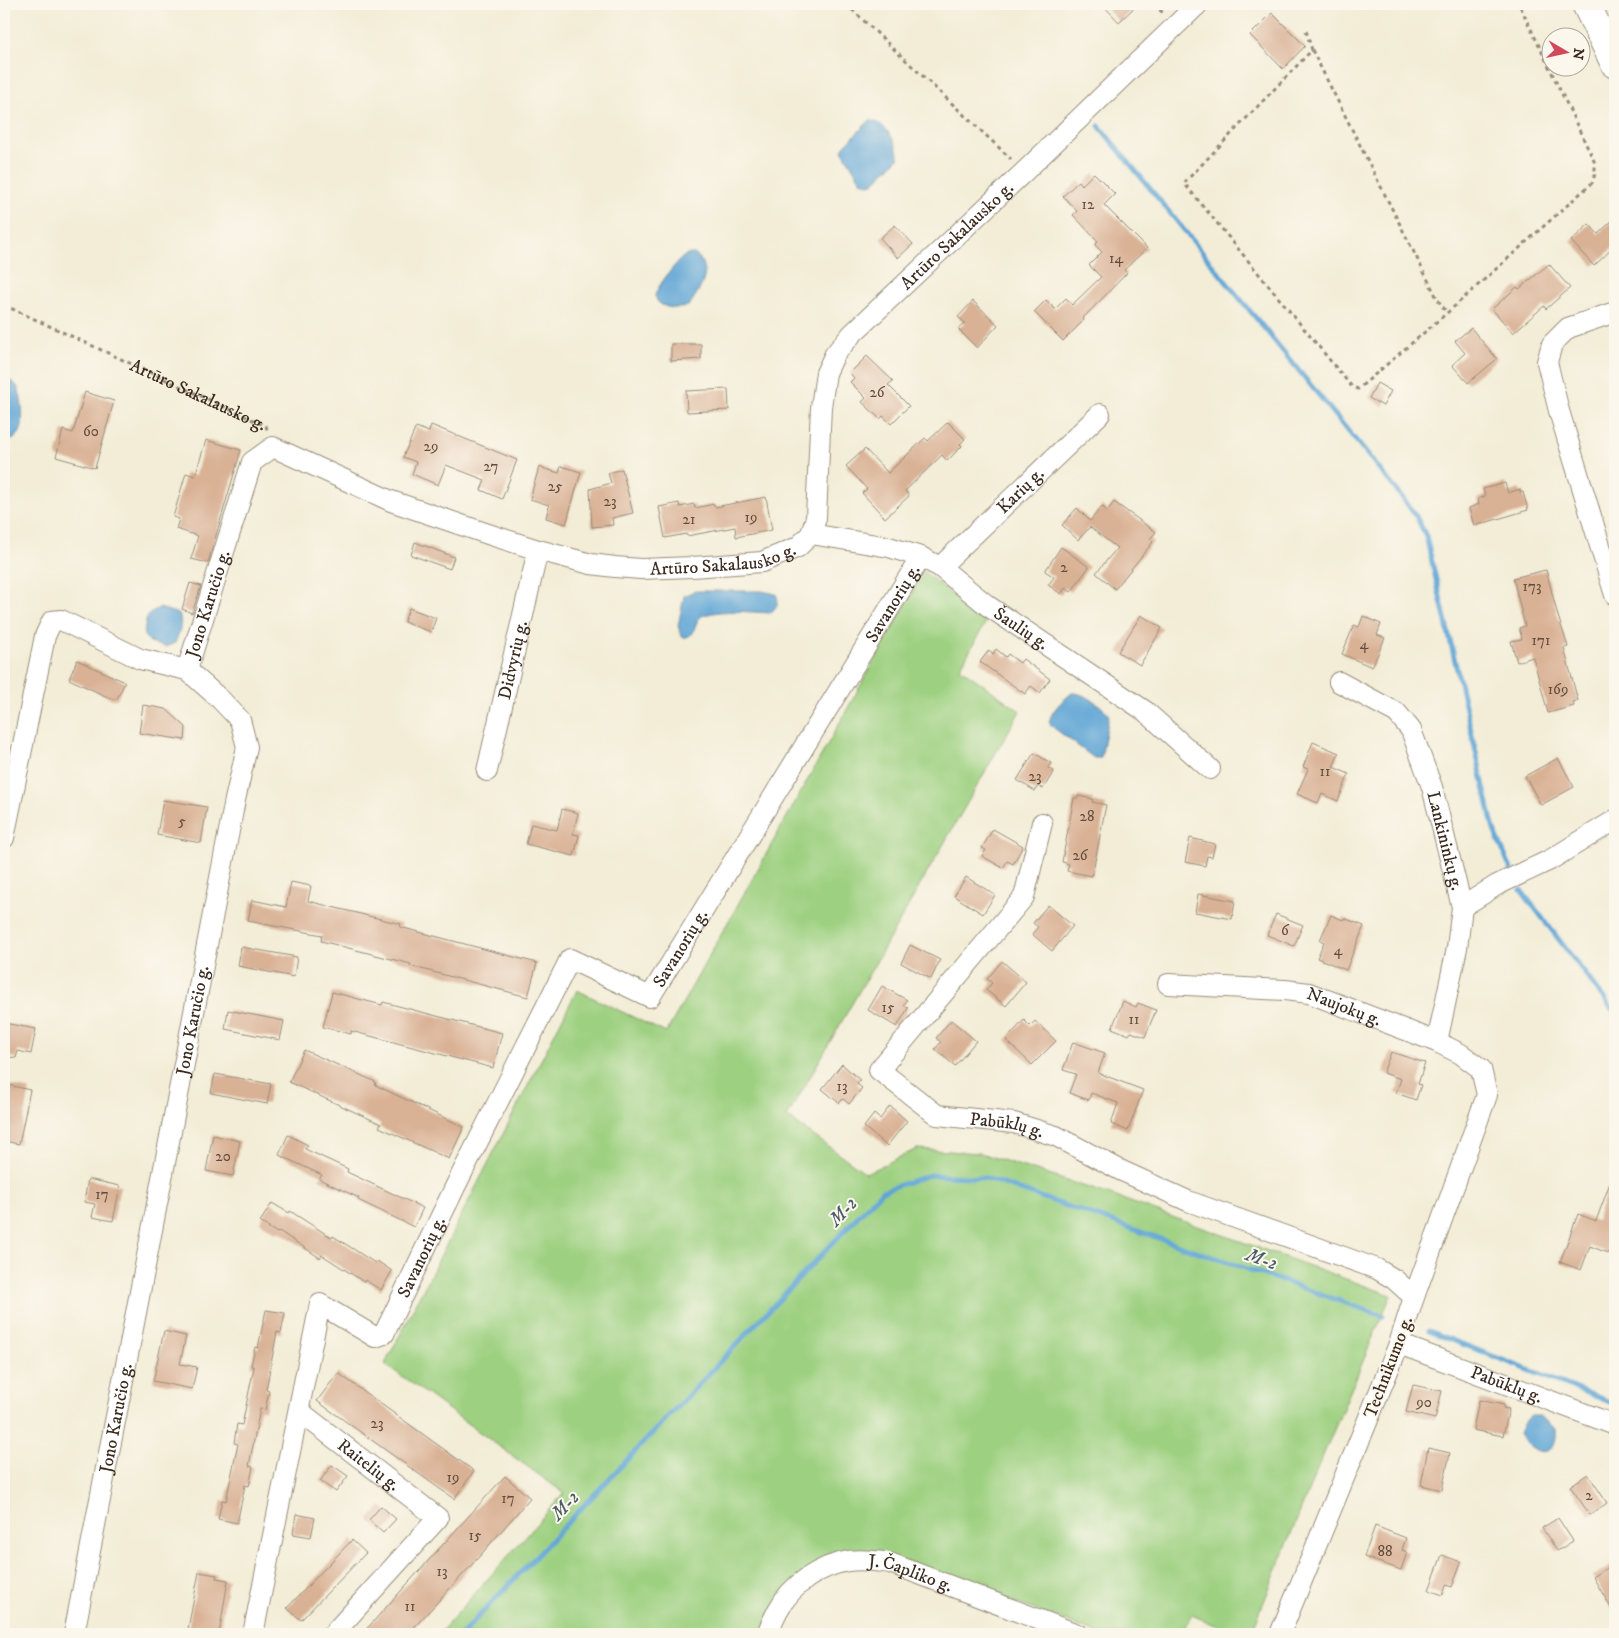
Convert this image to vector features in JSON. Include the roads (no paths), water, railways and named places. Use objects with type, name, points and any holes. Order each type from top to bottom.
[{"type":"main road","points":[[1586,4],[1615,64]]},
{"type":"street","name":"Artūro Sakalausko g.","points":[[273,447],[391,500],[491,536],[590,564],[615,568],[642,569],[762,562],[798,547],[811,534],[816,518],[822,407],[826,373],[835,354],[852,334],[1198,4]]},
{"type":"street","points":[[1615,312],[1568,328],[1552,344],[1547,362],[1559,411],[1615,595]]},
{"type":"street","name":"Karių g.","points":[[940,567],[1100,414]]},
{"type":"street","name":"Jono Karučio g.","points":[[74,1634],[235,800],[247,747],[240,720],[220,699],[187,670],[252,462],[273,447]]},
{"type":"street","name":"Šaulių g.","points":[[811,534],[889,547],[921,557],[940,567],[988,606],[1145,712],[1210,769]]},
{"type":"street","name":"Didvyrių g.","points":[[487,771],[538,550]]},
{"type":"street","name":"Savanorių g.","points":[[299,1411],[320,1304],[374,1337],[384,1334],[460,1176],[570,958],[650,997],[921,557]]},
{"type":"street","points":[[4,838],[45,636],[52,621],[61,620],[140,659],[187,670]]},
{"type":"street","name":"Lankininkų g.","points":[[1339,682],[1397,713],[1411,730],[1432,787],[1462,907],[1456,948],[1437,1042]]},
{"type":"street","points":[[1462,907],[1497,885],[1550,860],[1615,820]]},
{"type":"street","name":"Pabūklų g.","points":[[1042,823],[1024,897],[879,1070],[937,1115],[1014,1124],[1056,1136],[1120,1170],[1188,1201],[1377,1269],[1414,1297]]},
{"type":"street","name":"Naujokų g.","points":[[1168,984],[1285,990],[1309,994],[1437,1042],[1461,1054],[1481,1069],[1487,1095]]},
{"type":"street","name":"Technikumo g.","points":[[1280,1634],[1399,1344],[1414,1297],[1487,1095]]},
{"type":"street","name":"Pabūklų g.","points":[[1399,1344],[1615,1425]]},
{"type":"street","points":[[253,1634],[299,1411]]},
{"type":"street","name":"Raitelių g.","points":[[299,1411],[438,1518],[333,1634]]},
{"type":"street","name":"J. Čapliko g.","points":[[767,1634],[779,1608],[795,1588],[816,1571],[849,1561],[866,1560],[890,1563],[1077,1634]]},
{"type":"water","points":[[869,121],[880,124],[890,134],[896,147],[898,159],[873,183],[869,184],[861,181],[842,150]]},
{"type":"water","points":[[694,254],[703,263],[705,273],[702,284],[691,303],[686,307],[670,308],[658,303],[655,296],[656,292],[668,274],[682,258],[686,255]]},
{"type":"water","points":[[4,378],[13,382],[19,390],[23,416],[22,428],[19,434],[14,439],[5,443]]},
{"type":"water","points":[[694,591],[762,591],[776,594],[778,602],[770,613],[729,611],[704,615],[698,620],[691,635],[682,637],[678,626],[684,596]]},
{"type":"water","points":[[160,608],[179,614],[181,621],[175,643],[165,647],[151,643],[144,636],[147,618],[152,612]]},
{"type":"water","points":[[1072,693],[1077,693],[1093,700],[1109,716],[1101,758],[1094,758],[1049,723],[1055,710]]},
{"type":"water","points":[[1530,1416],[1539,1416],[1556,1429],[1556,1439],[1549,1450],[1543,1452],[1530,1447],[1519,1433],[1523,1424]]},
{"type":"waterway","points":[[1099,126],[1416,516],[1426,536],[1494,830],[1511,869]]},
{"type":"waterway","points":[[1521,890],[1615,1013]]},
{"type":"waterway","name":"M-2","points":[[462,1634],[882,1191],[929,1175],[986,1178],[1383,1316]]},
{"type":"waterway","name":"M-2","points":[[1429,1331],[1615,1404]]}]
